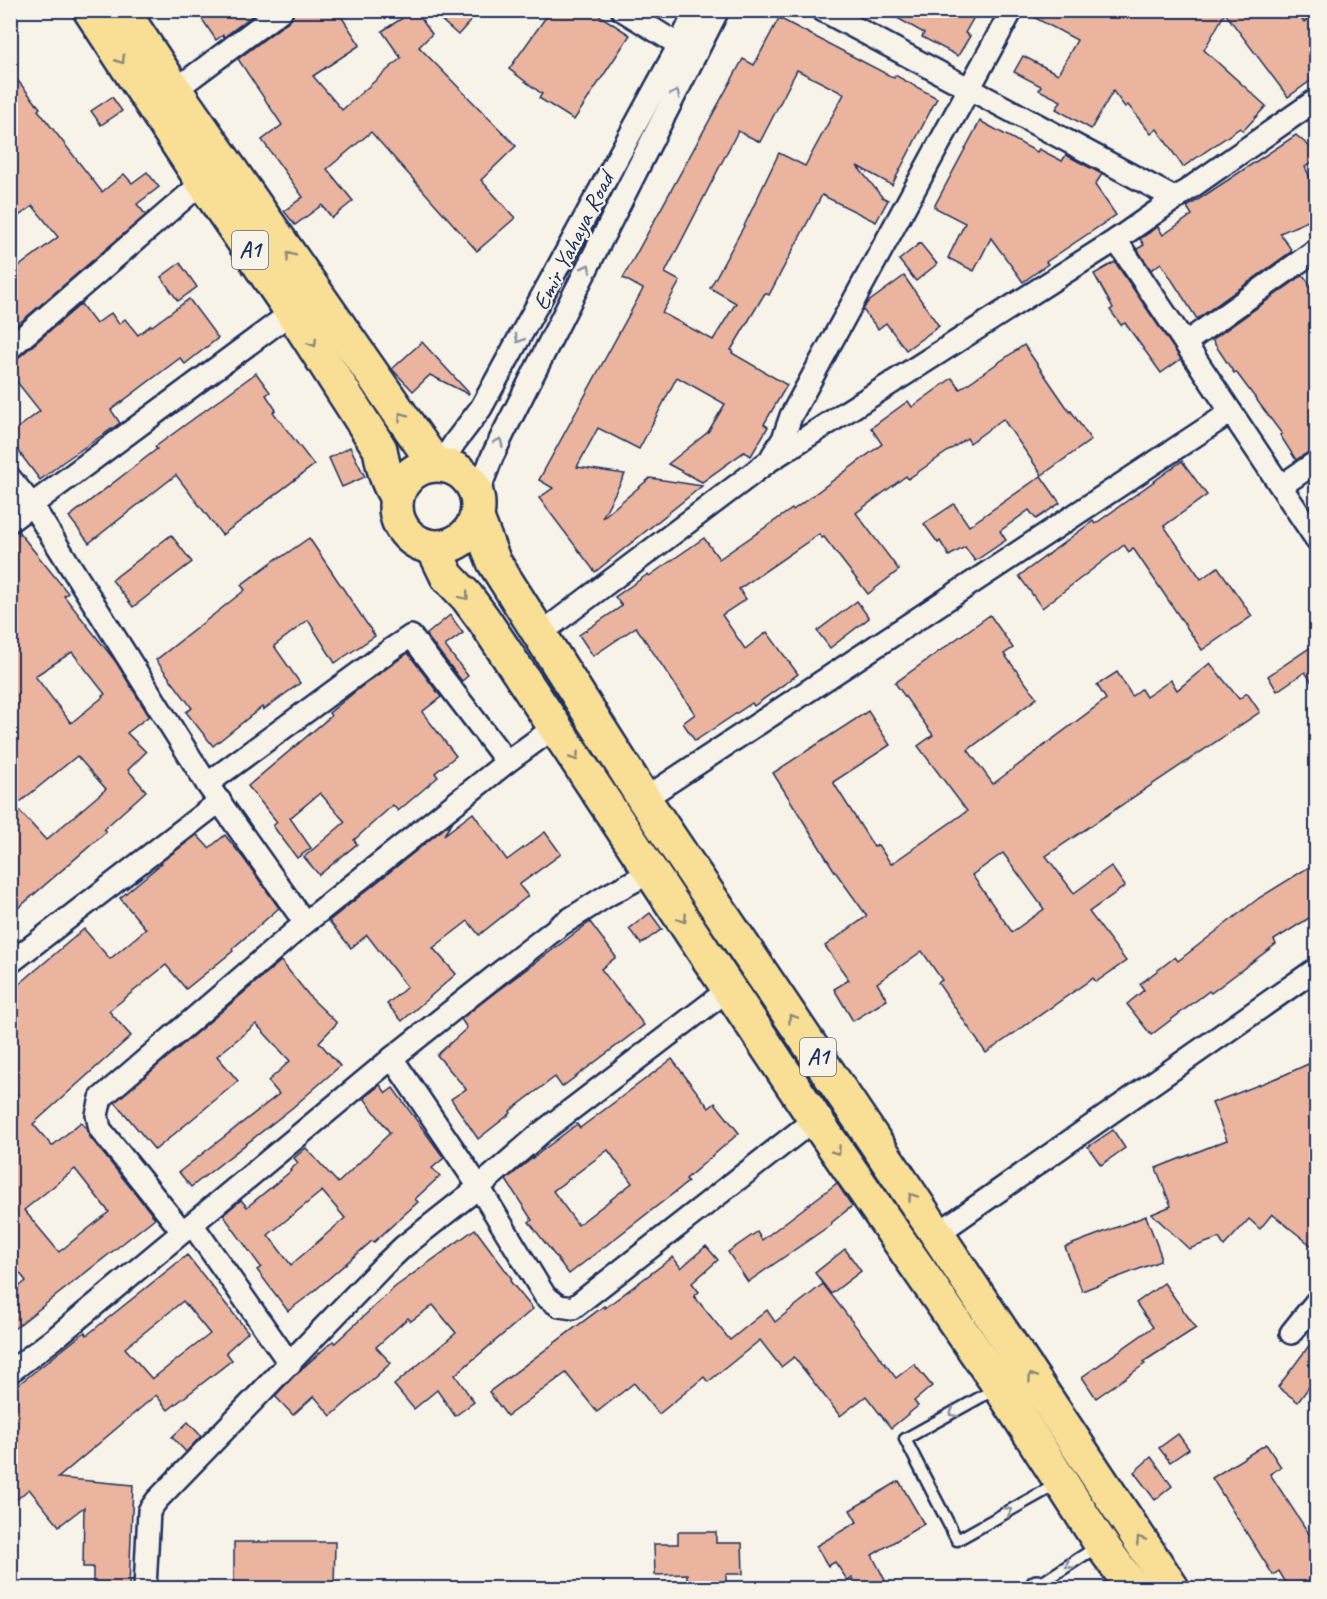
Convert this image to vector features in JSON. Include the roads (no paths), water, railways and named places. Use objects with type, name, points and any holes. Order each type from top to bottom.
[{"type":"highway","name":"A1","points":[[90,10],[292,312],[380,449],[384,470],[396,496]]},
{"type":"highway","name":"A1","points":[[122,10],[175,90],[438,464]]},
{"type":"highway","points":[[438,464],[453,467],[464,474],[472,484],[477,507],[470,530],[460,540],[447,546],[433,547],[419,544],[408,536],[399,524],[395,510],[396,496],[402,484],[411,474],[422,467],[438,464]]},
{"type":"highway","name":"A1","points":[[477,507],[494,562],[644,799],[937,1233],[1172,1588]]},
{"type":"highway","name":"A1","points":[[433,547],[447,576],[467,597],[478,613],[815,1119],[1000,1387],[1101,1544],[1133,1588]]},
{"type":"street","points":[[175,90],[282,10]]},
{"type":"street","points":[[622,10],[679,45]]},
{"type":"street","name":"Emir Yahaya Road","points":[[438,464],[481,408],[696,10]]},
{"type":"street","name":"Emir Yahaya Road","points":[[477,507],[492,457],[504,432],[718,10]]},
{"type":"street","points":[[822,10],[1176,199]]},
{"type":"street","points":[[769,461],[783,439],[792,416],[1012,10]]},
{"type":"street","points":[[540,634],[769,461],[1116,240],[1317,100]]},
{"type":"street","points":[[10,348],[203,182]]},
{"type":"street","points":[[1116,240],[1317,539]]},
{"type":"street","points":[[1185,343],[1317,250]]},
{"type":"street","points":[[10,521],[292,312]]},
{"type":"street","points":[[644,799],[1231,412]]},
{"type":"street","points":[[1281,486],[1317,462]]},
{"type":"street","points":[[10,478],[32,505],[207,784],[305,923]]},
{"type":"street","points":[[207,784],[411,636],[507,762]]},
{"type":"street","points":[[290,1364],[187,1227],[100,1129],[97,1115],[101,1098],[305,923],[507,762],[555,727]]},
{"type":"street","points":[[10,963],[220,801]]},
{"type":"street","points":[[10,1372],[55,1338],[392,1058],[562,924],[608,895],[651,872]]},
{"type":"street","points":[[937,1233],[1317,969]]},
{"type":"street","points":[[145,1588],[149,1511],[157,1500],[403,1247],[542,1132],[729,989]]},
{"type":"street","points":[[392,1058],[478,1187],[545,1296],[559,1306],[573,1308],[815,1119]]},
{"type":"street","points":[[1291,1333],[1317,1302]]},
{"type":"lane","points":[[1000,1387],[905,1439],[957,1540],[1062,1481]]},
{"type":"lane","points":[[1038,1587],[1101,1544]]}]
